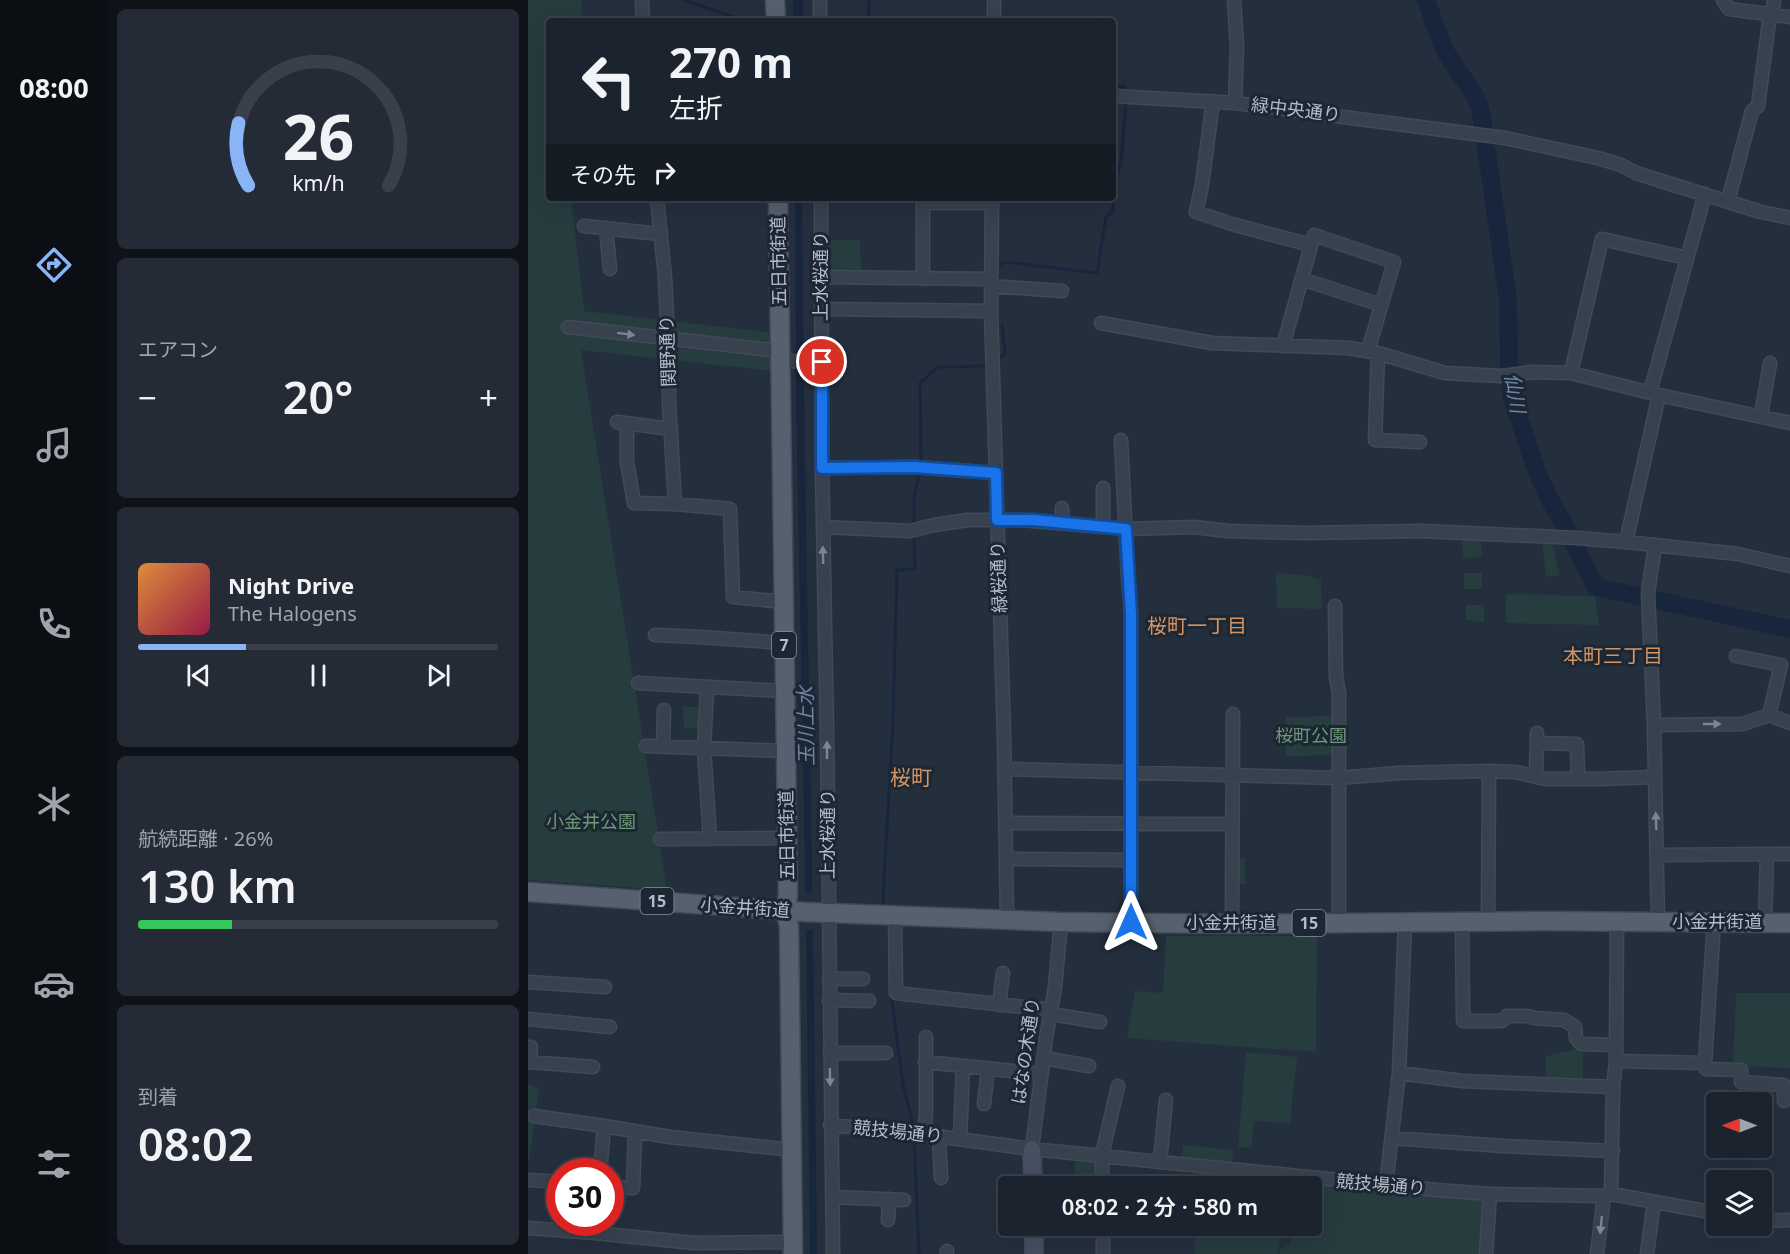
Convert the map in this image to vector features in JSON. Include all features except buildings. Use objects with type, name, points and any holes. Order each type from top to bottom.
[{"type":"main road","points":[[775,0],[776,18]]},
{"type":"main road","name":"五日市街道","points":[[778,201],[780,324],[783,356],[781,380],[788,893],[786,911],[789,938],[793,1248]]},
{"type":"main road","name":"小金井街道","points":[[528,892],[786,911],[1061,922],[1232,924],[1766,921],[1790,923]]},
{"type":"street","points":[[642,0],[643,18]]},
{"type":"street","points":[[820,0],[820,18]]},
{"type":"street","points":[[994,0],[994,18]]},
{"type":"street","points":[[1234,0],[1237,47],[1235,103]]},
{"type":"street","points":[[1723,0],[1729,9],[1790,17]]},
{"type":"street","points":[[1728,201],[1752,111],[1758,106],[1774,0]]},
{"type":"street","name":"緑中央通り","points":[[1116,96],[1235,103],[1492,136],[1598,158],[1621,165],[1636,173],[1705,194]]},
{"type":"street","points":[[1213,101],[1202,185],[1196,212],[1311,245]]},
{"type":"street","points":[[1626,542],[1654,394],[1705,194],[1761,212],[1790,218]]},
{"type":"street","name":"関野通り","points":[[657,201],[665,277],[675,504]]},
{"type":"street","name":"上水桜通り","points":[[821,201],[822,468],[833,1254]]},
{"type":"street","points":[[923,279],[923,203],[969,201]]},
{"type":"street","name":"緑桜通り","points":[[992,201],[992,311],[1007,920]]},
{"type":"street","points":[[584,226],[660,234]]},
{"type":"street","points":[[606,228],[610,269]]},
{"type":"street","points":[[1283,346],[1314,235],[1394,262],[1381,305],[1373,352],[1375,440],[1420,442]]},
{"type":"street","points":[[1571,373],[1602,238],[1688,258]]},
{"type":"street","points":[[821,277],[992,283],[1062,291]]},
{"type":"street","points":[[1302,279],[1381,305]]},
{"type":"street","points":[[821,309],[992,311]]},
{"type":"street","points":[[1101,323],[1212,344],[1348,348],[1373,352],[1445,373],[1502,376],[1532,372],[1571,373],[1654,394],[1790,423]]},
{"type":"street","points":[[568,327],[668,339],[816,362]]},
{"type":"street","points":[[1761,416],[1770,363]]},
{"type":"street","points":[[670,429],[622,423],[634,504],[675,504],[730,509],[733,597],[784,602]]},
{"type":"street","points":[[1121,440],[1131,614],[1131,922]]},
{"type":"street","points":[[822,468],[919,468],[996,473]]},
{"type":"street","points":[[1102,488],[1104,527]]},
{"type":"street","points":[[1062,508],[1062,523]]},
{"type":"street","points":[[823,527],[913,530],[968,520],[1021,520],[1126,529],[1194,527],[1228,531],[1304,533],[1422,531],[1626,542],[1738,554],[1790,566]]},
{"type":"street","points":[[1655,545],[1649,599],[1658,922]]},
{"type":"street","points":[[1335,606],[1336,676],[1339,693],[1339,923]]},
{"type":"street","points":[[655,635],[784,643]]},
{"type":"street","points":[[1736,656],[1781,665],[1769,715]]},
{"type":"street","points":[[638,683],[784,691]]},
{"type":"street","points":[[707,688],[705,749],[710,838]]},
{"type":"street","points":[[663,746],[664,710]]},
{"type":"street","points":[[1654,725],[1743,724],[1769,715],[1790,723]]},
{"type":"street","points":[[1232,924],[1232,776],[1235,720]]},
{"type":"street","points":[[1536,777],[1537,738],[1577,744],[1578,779]]},
{"type":"street","points":[[646,746],[785,751]]},
{"type":"street","points":[[1005,769],[1339,778],[1399,773],[1489,771],[1516,772],[1545,779],[1654,777]]},
{"type":"street","points":[[1488,922],[1489,771]]},
{"type":"street","points":[[1006,823],[1232,824]]},
{"type":"street","points":[[660,839],[786,837]]},
{"type":"street","points":[[1766,921],[1767,854]]},
{"type":"street","points":[[1657,855],[1790,854]]},
{"type":"street","points":[[1006,860],[1130,860]]},
{"type":"street","points":[[895,916],[896,993],[1051,1012],[1100,1022]]},
{"type":"street","points":[[1714,921],[1706,1069],[1741,1070],[1741,1082],[1784,1085],[1784,1101]]},
{"type":"street","name":"はなの木通り","points":[[1033,1176],[1032,1149],[1055,987],[1061,922]]},
{"type":"street","points":[[1462,922],[1463,1021],[1503,1021],[1507,1016],[1564,1020],[1575,1027],[1576,1038],[1581,1044],[1616,1046]]},
{"type":"street","points":[[1597,1254],[1613,1151],[1617,922]]},
{"type":"street","points":[[1386,1185],[1399,1073],[1405,923]]},
{"type":"street","points":[[999,1005],[1003,973]]},
{"type":"street","points":[[829,979],[863,979]]},
{"type":"street","points":[[528,982],[605,987]]},
{"type":"street","points":[[829,1000],[869,1000]]},
{"type":"street","points":[[528,1019],[610,1027]]},
{"type":"street","points":[[918,1134],[926,1112],[926,1037]]},
{"type":"street","points":[[528,1047],[531,1047],[530,1062],[593,1067]]},
{"type":"street","points":[[830,1053],[886,1053]]},
{"type":"street","points":[[1044,1058],[1089,1066]]},
{"type":"street","points":[[1616,1061],[1705,1063]]},
{"type":"street","points":[[925,1062],[1041,1074]]},
{"type":"street","points":[[960,1139],[963,1066]]},
{"type":"street","points":[[984,1104],[988,1069]]},
{"type":"street","points":[[1399,1073],[1462,1081],[1613,1087]]},
{"type":"street","points":[[1102,1176],[1102,1155],[1118,1086]]},
{"type":"street","points":[[1160,1161],[1166,1100]]},
{"type":"street","points":[[534,1116],[636,1132],[792,1150]]},
{"type":"street","name":"競技場通り","points":[[830,1125],[1032,1149],[1386,1185],[1490,1194],[1607,1195],[1706,1211]]},
{"type":"street","points":[[601,1158],[604,1126]]},
{"type":"street","points":[[624,1188],[633,1188],[636,1132]]},
{"type":"street","points":[[939,1137],[941,1178]]},
{"type":"street","points":[[1392,1138],[1493,1146],[1613,1151]]},
{"type":"street","points":[[531,1180],[546,1181]]},
{"type":"street","points":[[1486,1254],[1490,1194]]},
{"type":"street","points":[[832,1197],[904,1200]]},
{"type":"street","points":[[888,1220],[889,1199]]},
{"type":"street","points":[[1647,1254],[1654,1202]]},
{"type":"street","points":[[1772,1221],[1790,1220]]},
{"type":"street","points":[[528,1228],[546,1228]]},
{"type":"street","points":[[624,1232],[694,1243],[793,1248]]},
{"type":"street","points":[[1034,1236],[1034,1254]]},
{"type":"street","points":[[1102,1236],[1103,1254]]},
{"type":"green space","name":"小金井公園","points":[[528,0],[582,0],[581,18],[546,18],[546,201],[571,201],[584,311],[774,333],[773,371],[581,350],[667,890],[528,880]]},
{"type":"green space","points":[[827,240],[860,240],[861,273],[827,273]]},
{"type":"green space","points":[[1462,538],[1481,540],[1482,557],[1463,558]]},
{"type":"green space","points":[[1542,540],[1551,540],[1560,575],[1546,577]]},
{"type":"green space","points":[[1276,573],[1311,576],[1321,580],[1322,609],[1277,608]]},
{"type":"green space","points":[[1464,573],[1482,573],[1482,589],[1464,589]]},
{"type":"green space","points":[[1506,594],[1595,596],[1599,625],[1506,623]]},
{"type":"green space","points":[[1466,605],[1484,605],[1484,622],[1466,620]]},
{"type":"green space","points":[[683,707],[698,707],[698,729],[684,728]]},
{"type":"green space","name":"桜町公園","points":[[1335,716],[1335,755],[1286,756],[1286,717]]},
{"type":"green space","points":[[892,769],[921,770],[921,785],[892,785]]},
{"type":"green space","points":[[1245,858],[1245,884],[1237,884],[1237,859]]},
{"type":"green space","points":[[1166,936],[1317,936],[1316,1052],[1127,1038],[1135,991],[1163,993]]},
{"type":"green space","points":[[1736,993],[1790,993],[1790,1068],[1733,1066]]},
{"type":"green space","points":[[1583,1048],[1583,1081],[1546,1079],[1546,1056]]},
{"type":"green space","points":[[1246,1052],[1297,1057],[1290,1123],[1254,1121],[1251,1148],[1238,1147]]},
{"type":"green space","points":[[528,1083],[539,1089],[529,1160],[528,1160]]},
{"type":"green space","points":[[1183,1145],[1233,1150],[1232,1164],[1182,1158]]},
{"type":"green space","points":[[1075,1158],[1094,1159],[1098,1163],[1098,1176],[1075,1176]]},
{"type":"green space","points":[[1322,1183],[1486,1198],[1481,1254],[1280,1254],[1280,1250],[1290,1246],[1291,1236],[1322,1236]]},
{"type":"green space","points":[[1195,1236],[1280,1236],[1278,1254],[1195,1254]]},
{"type":"water","points":[[793,0],[803,0],[803,18],[793,18]]},
{"type":"water","name":"玉川上水","points":[[795,201],[802,201],[817,1254],[810,1254]]},
{"type":"pier","points":[[802,893],[816,893],[816,930],[803,930]]},
{"type":"waterway","points":[[683,0],[736,18]]},
{"type":"waterway","points":[[868,18],[869,0]]},
{"type":"waterway","name":"仙川","points":[[1426,0],[1444,48],[1475,95],[1481,112],[1508,300],[1511,394],[1537,472],[1596,587],[1790,629]]},
{"type":"waterway","points":[[1116,86],[1125,87]]},
{"type":"waterway","points":[[1116,182],[1121,162],[1126,104]]},
{"type":"waterway","points":[[998,279],[997,266],[1005,262],[1097,273],[1106,217],[1112,213],[1114,201]]},
{"type":"waterway","points":[[996,360],[1005,354],[1002,325]]},
{"type":"waterway","points":[[921,464],[920,383],[938,367],[988,366]]},
{"type":"waterway","points":[[914,526],[914,498],[920,471]]},
{"type":"waterway","points":[[884,904],[893,721],[897,570],[915,569],[914,533]]},
{"type":"waterway","points":[[889,927],[889,940]]},
{"type":"waterway","points":[[891,994],[903,1085],[914,1129]]},
{"type":"waterway","points":[[914,1136],[919,1254]]},
{"type":"district","name":"桜町一丁目","points":[[1197,626]]},
{"type":"district","name":"本町三丁目","points":[[1613,656]]},
{"type":"district","name":"桜町","points":[[911,778]]},
{"type":"route","points":[[822,362],[822,468],[914,467],[996,473],[997,520],[1034,520],[1126,529],[1131,614],[1131,922]]}]
